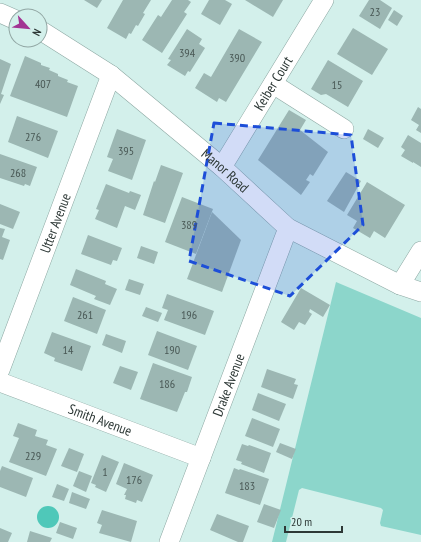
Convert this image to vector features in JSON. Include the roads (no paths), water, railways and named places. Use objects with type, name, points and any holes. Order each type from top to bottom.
[{"type":"street","name":"Keiber Court","points":[[222,167],[324,0]]},
{"type":"street","name":"Manor Road","points":[[48,35],[111,75],[222,167],[288,228],[400,285],[421,292]]},
{"type":"street","name":"Utter Avenue","points":[[0,370],[111,75]]},
{"type":"street","points":[[273,84],[344,129]]},
{"type":"street","name":"Drake Avenue","points":[[169,542],[288,228]]},
{"type":"street","points":[[400,285],[421,251]]},
{"type":"street","name":"Smith Avenue","points":[[0,382],[201,458]]}]
